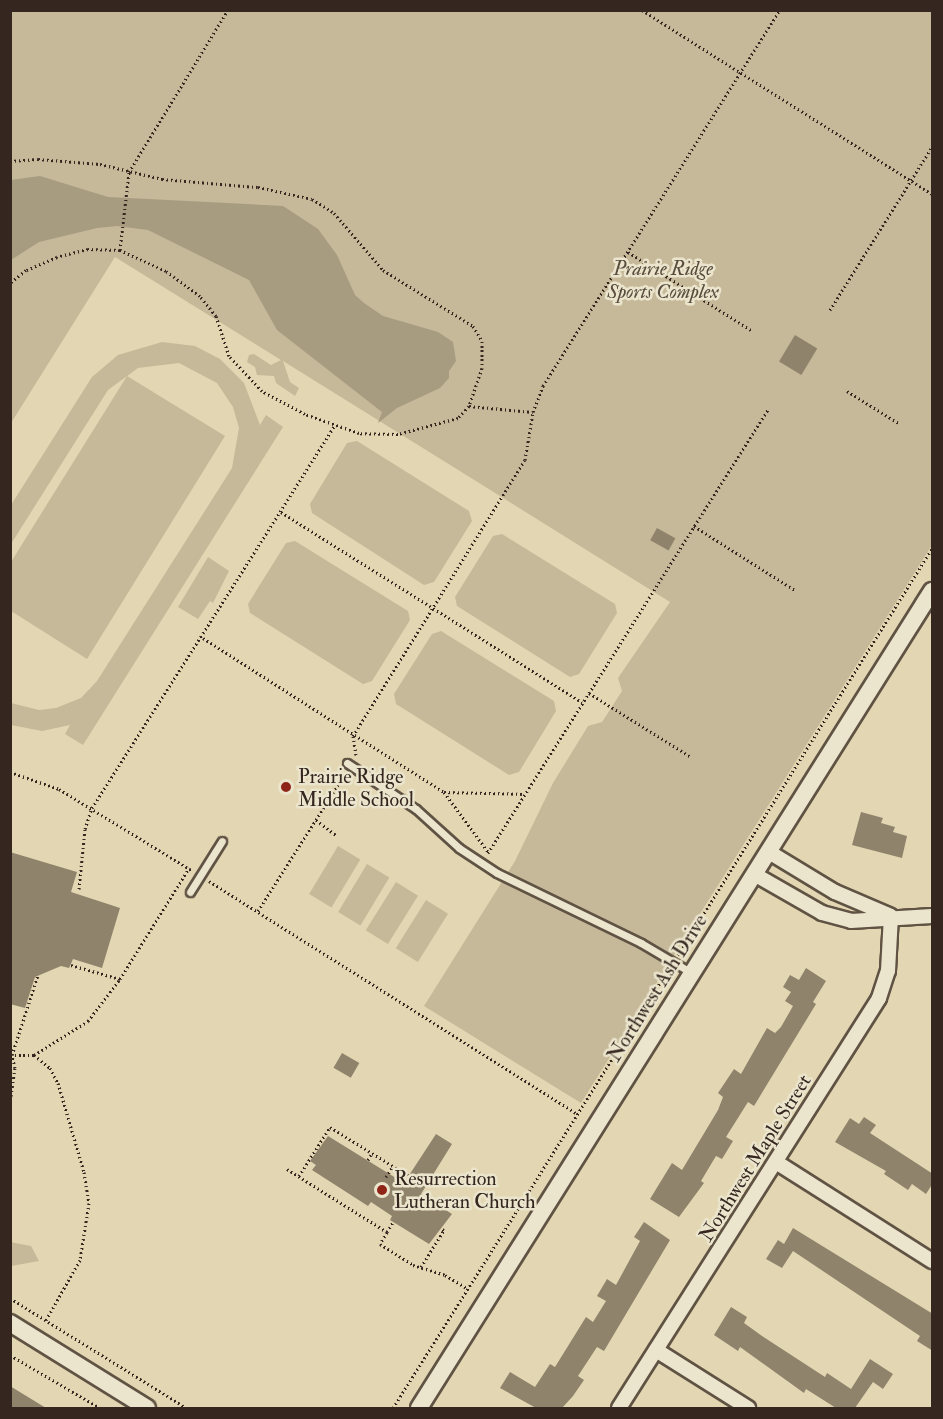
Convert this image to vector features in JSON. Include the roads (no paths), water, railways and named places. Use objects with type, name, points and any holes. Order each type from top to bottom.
[{"type":"street","name":"Northwest Ash Drive","points":[[419,1408],[933,591]]},
{"type":"street","points":[[769,852],[835,892],[891,916]]},
{"type":"street","points":[[754,874],[822,913],[851,921],[891,916],[933,916]]},
{"type":"street","name":"Northwest Maple Street","points":[[619,1408],[879,998],[888,971],[891,916]]},
{"type":"street","points":[[776,1162],[933,1261]]},
{"type":"street","points":[[10,1323],[147,1408]]},
{"type":"street","points":[[656,1350],[748,1408]]},
{"type":"lane","points":[[349,764],[416,809],[459,848],[497,873],[692,973]]},
{"type":"lane","points":[[190,892],[222,841]]},
{"type":"place","name":"Prairie Ridge Middle School","points":[[286,787]]},
{"type":"place","name":"Resurrection Lutheran Church","points":[[382,1190]]},
{"type":"park label","name":"Prairie Ridge Sports Complex","points":[[663,280]]}]
